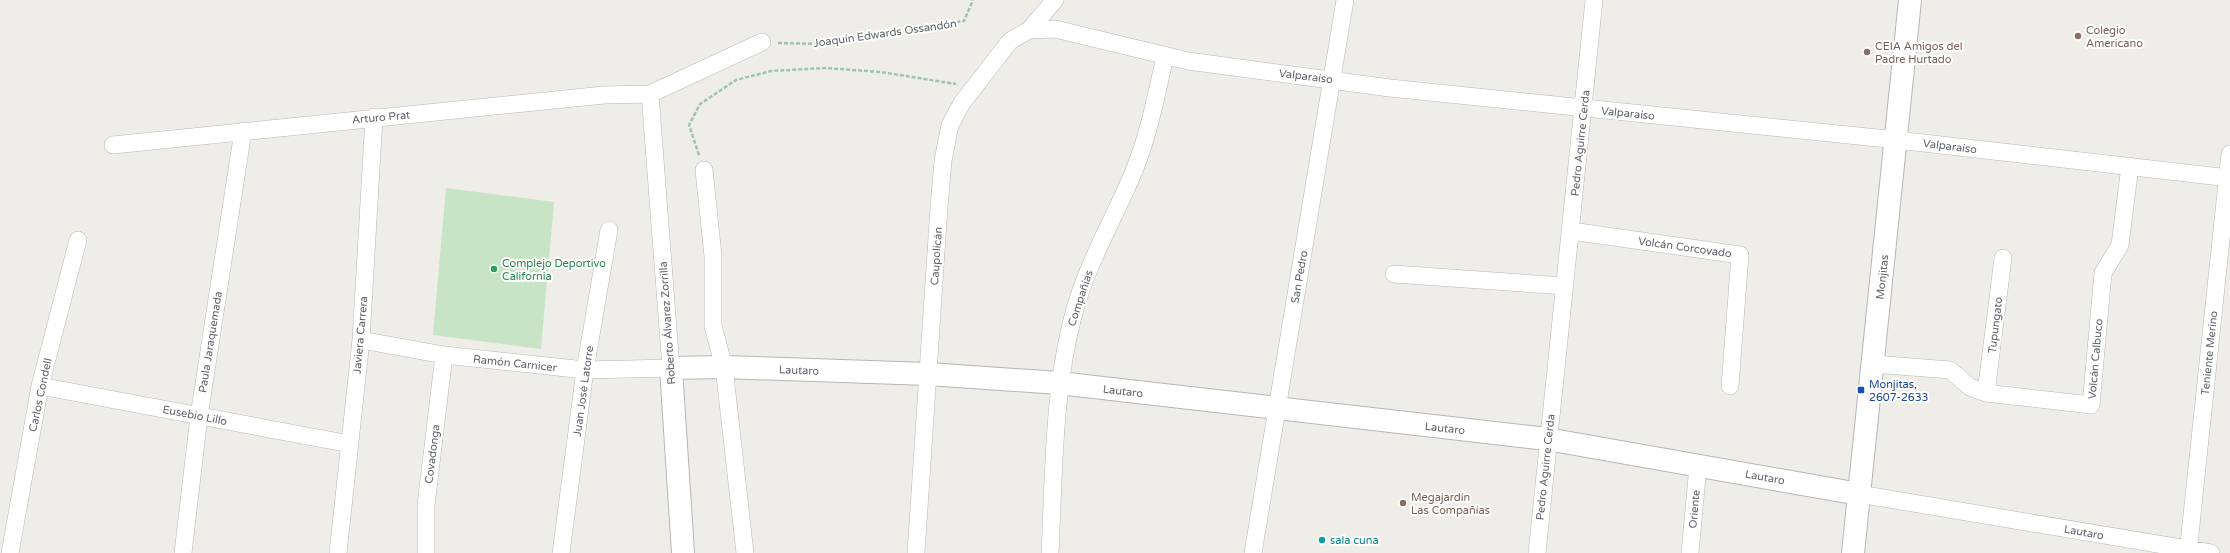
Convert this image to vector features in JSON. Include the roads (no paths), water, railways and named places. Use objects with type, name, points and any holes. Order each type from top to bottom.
[{"type":"street","name":"Caupolicán","points":[[916,553],[943,161],[950,125],[973,87],[1010,41],[1029,30],[1055,0]]},
{"type":"street","name":"San Pedro","points":[[1252,553],[1345,0]]},
{"type":"street","name":"Pedro Aguirre Cerda","points":[[1537,553],[1594,0]]},
{"type":"street","name":"Monjitas","points":[[1853,553],[1897,140],[1910,0]]},
{"type":"street","name":"Valparaíso","points":[[1029,30],[1055,29],[1165,56],[1218,65],[1432,92],[1897,140],[2229,177]]},
{"type":"street","points":[[650,94],[762,42]]},
{"type":"street","name":"Compañías","points":[[1050,553],[1059,383],[1068,335],[1083,282],[1096,249],[1139,157],[1149,127],[1165,56]]},
{"type":"street","name":"Arturo Prat","points":[[113,145],[374,117],[604,95],[650,94]]},
{"type":"street","name":"Roberto Álvarez Zorrilla","points":[[650,94],[671,368],[683,553]]},
{"type":"street","name":"Javiera Carrera","points":[[338,553],[361,340],[374,117]]},
{"type":"street","name":"Paula Jaraquemada","points":[[183,553],[198,416],[243,131]]},
{"type":"street","name":"Teniente Merino","points":[[2188,551],[2229,177],[2230,154]]},
{"type":"street","name":"Volcán Calbuco","points":[[1873,364],[1950,370],[1970,387],[1986,393],[2091,405],[2103,273],[2120,245],[2130,166]]},
{"type":"street","points":[[704,170],[714,256],[713,326],[724,367],[745,553]]},
{"type":"street","name":"Juan José Latorre","points":[[561,553],[586,370],[608,230]]},
{"type":"street","name":"Volcán Corcovado","points":[[1571,231],[1740,255],[1730,386]]},
{"type":"street","name":"Carlos Condell","points":[[10,553],[40,386],[78,240]]},
{"type":"street","name":"Tupungato","points":[[1986,393],[2003,258]]},
{"type":"street","points":[[1394,274],[1564,286]]},
{"type":"street","name":"Ramón Carnicer","points":[[361,340],[444,355],[586,370],[671,368]]},
{"type":"street","name":"Covadonga","points":[[426,553],[426,505],[444,355]]},
{"type":"street","name":"Lautaro","points":[[671,368],[724,367],[928,374],[1059,383],[1548,439],[2188,551],[2211,553]]},
{"type":"street","name":"Eusebio Lillo","points":[[40,386],[350,444]]},
{"type":"street","name":"Oriente","points":[[1690,553],[1698,466]]},
{"type":"place","name":"Colegio Americano","points":[[2078,36]]},
{"type":"place","name":"CEIA Amigos del Padre Hurtado","points":[[1867,52]]},
{"type":"place","name":"Complejo Deportivo California","points":[[494,269]]},
{"type":"place","name":"Monjitas, 2607-2633","points":[[1861,390]]},
{"type":"place","name":"Megajardín Las Compañías","points":[[1403,503]]},
{"type":"place","name":"sala cuna","points":[[1322,540]]}]
